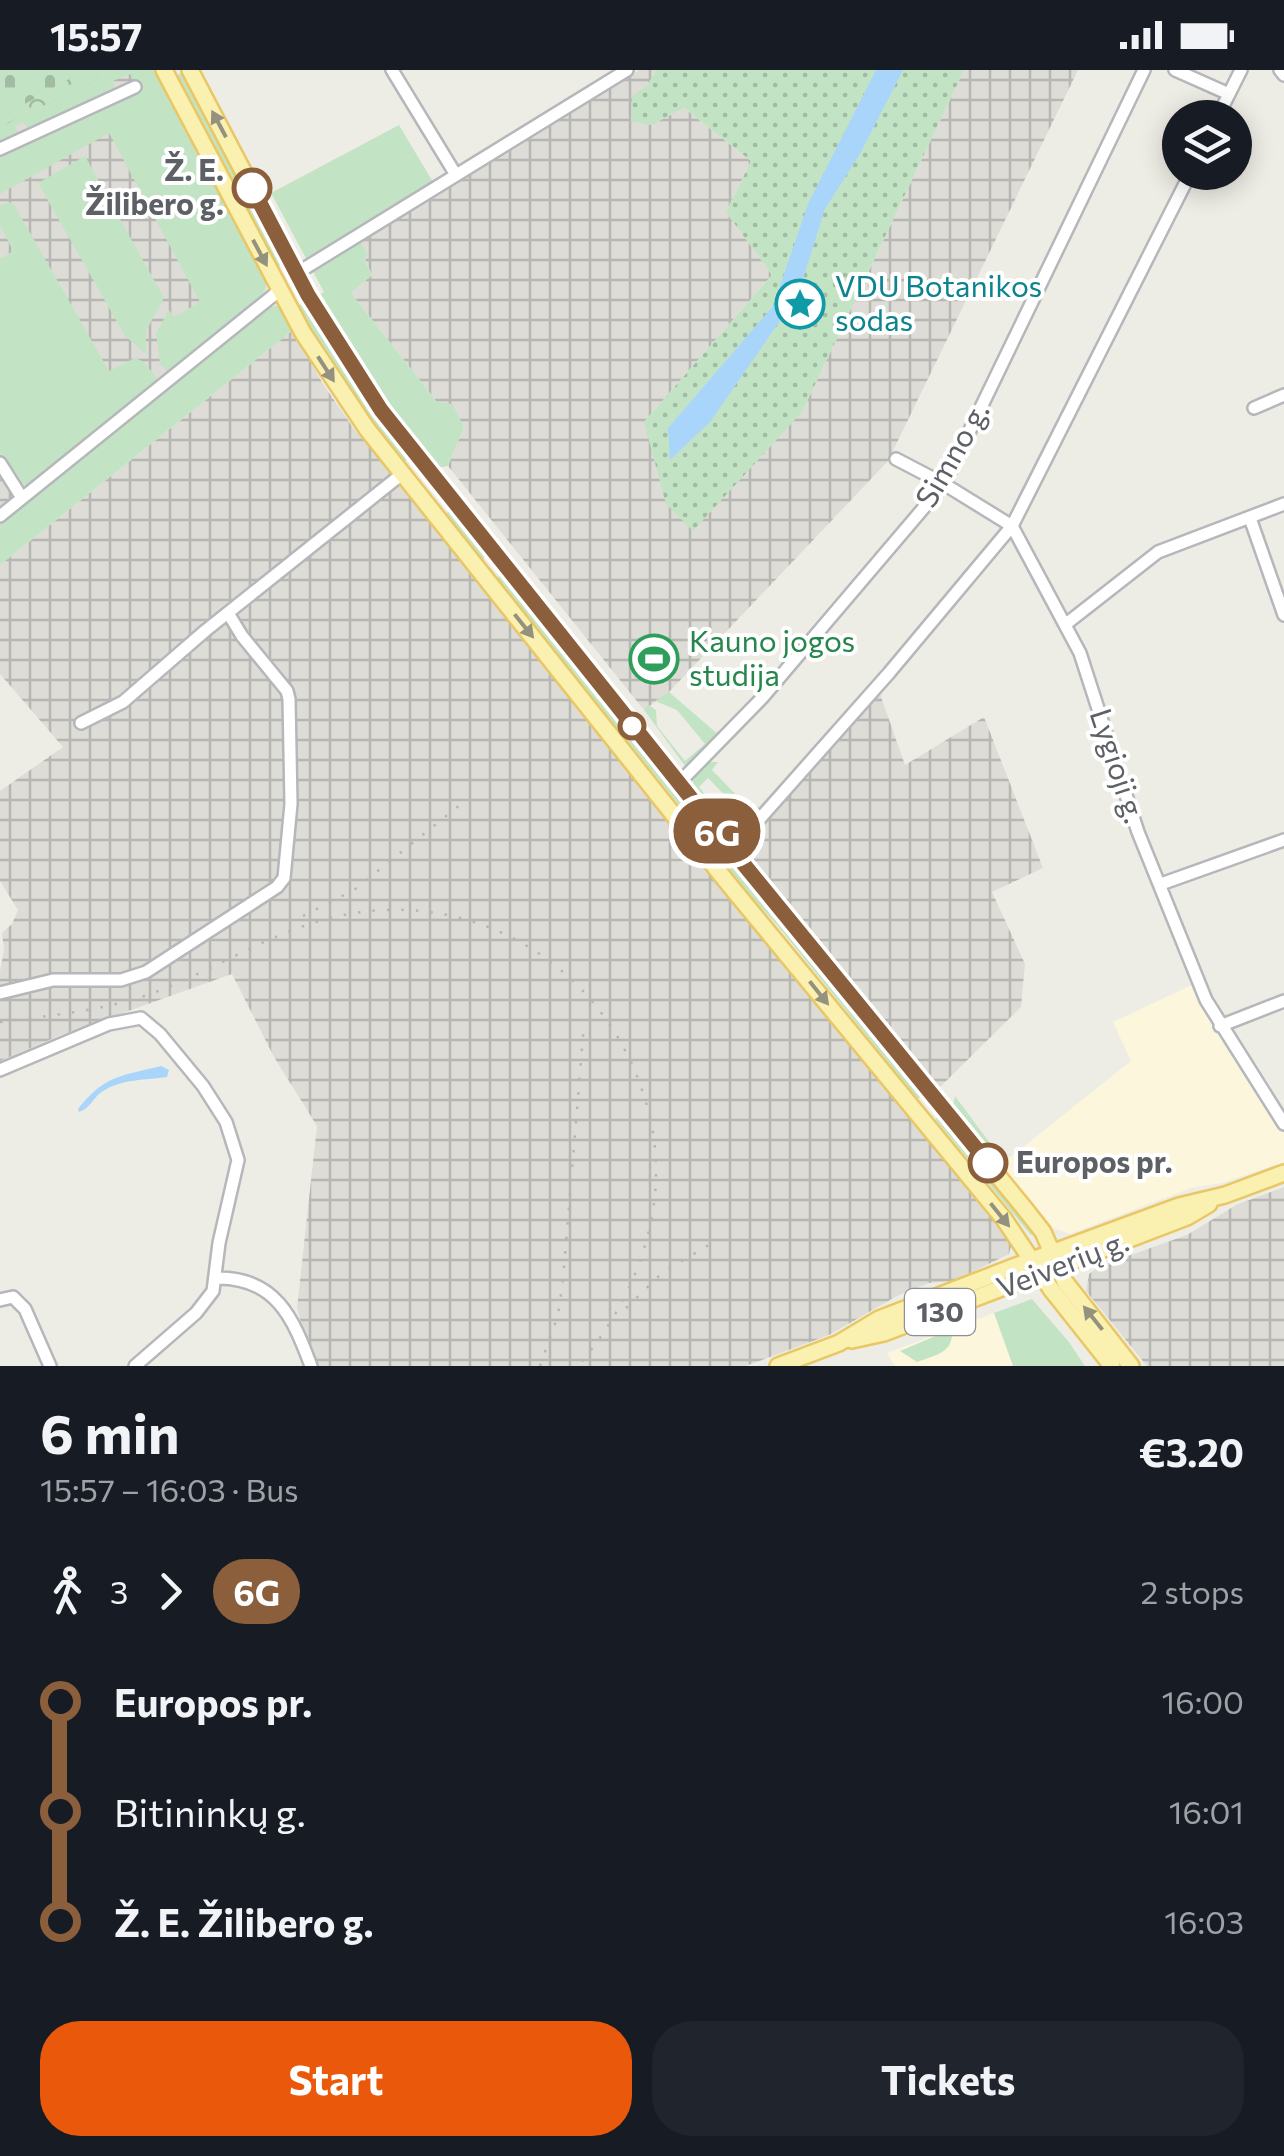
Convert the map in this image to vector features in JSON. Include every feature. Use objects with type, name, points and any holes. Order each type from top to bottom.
[{"type":"main road","points":[[190,70],[296,272],[359,378],[678,784],[1043,1232],[1065,1282],[1131,1366]]},
{"type":"main road","points":[[168,71],[278,288],[328,374],[402,474],[702,850],[1004,1220],[1112,1366]]},
{"type":"main road","points":[[278,288],[296,272]]},
{"type":"main road","points":[[402,474],[420,460]]},
{"type":"main road","points":[[482,574],[500,560]]},
{"type":"main road","points":[[702,850],[722,856],[732,850]]},
{"type":"main road","points":[[920,1117],[938,1102]]},
{"type":"main road","name":"Veiverių g.","points":[[778,1366],[839,1342],[884,1333],[1036,1267],[1186,1217],[1225,1195],[1284,1173]]},
{"type":"street","points":[[296,272],[628,70]]},
{"type":"street","name":"Simno g.","points":[[678,784],[774,684],[944,484],[1144,70]]},
{"type":"street","points":[[1175,70],[1229,94]]},
{"type":"street","points":[[1226,100],[1241,70]]},
{"type":"street","points":[[398,72],[456,175]]},
{"type":"street","points":[[0,149],[135,87]]},
{"type":"street","points":[[732,850],[880,684],[1012,526],[1181,190]]},
{"type":"street","points":[[0,516],[278,288]]},
{"type":"street","points":[[1254,408],[1284,396]]},
{"type":"street","name":"Lygioji g.","points":[[896,459],[1012,526],[1080,653],[1138,832],[1206,1000],[1284,1124]]},
{"type":"street","points":[[0,463],[22,498]]},
{"type":"street","points":[[81,723],[123,702],[402,474]]},
{"type":"street","points":[[1066,624],[1158,552],[1284,504]]},
{"type":"street","points":[[1250,518],[1284,615]]},
{"type":"street","points":[[0,993],[53,980],[121,980],[146,972],[277,888],[284,878],[290,804],[290,699],[228,613]]},
{"type":"street","points":[[1160,884],[1284,840]]},
{"type":"street","points":[[1220,1026],[1284,1001]]},
{"type":"street","points":[[0,1070],[109,1024],[133,1018],[149,1024],[203,1086],[237,1146],[238,1160],[219,1243],[216,1278],[207,1301],[135,1366]]},
{"type":"street","points":[[216,1278],[247,1281],[286,1308],[296,1322],[312,1366]]},
{"type":"street","points":[[1,1299],[13,1298],[26,1310],[50,1366]]},
{"type":"shaded area","points":[[0,70],[157,70],[267,288],[260,300],[0,508]]},
{"type":"shaded area","points":[[639,70],[656,70],[648,85],[651,125],[684,108],[751,161],[726,212],[772,275],[644,422],[802,412],[964,70],[1078,70],[888,461],[669,692],[644,710],[448,466],[464,427],[437,402],[351,293],[372,275],[359,241]]},
{"type":"shaded area","points":[[293,330],[354,429],[1009,1235],[1009,1254],[954,1281],[929,1283],[897,1296],[829,1335],[746,1366],[313,1366],[297,1308],[317,1126],[274,1057],[232,974],[0,1061],[2,933],[12,924],[18,910],[0,881],[0,791],[63,747],[0,674],[0,565]]},
{"type":"shaded area","points":[[880,694],[905,765],[984,717],[1043,868],[992,892],[1025,964],[1021,1007],[940,1087],[934,1087],[742,851]]},
{"type":"shaded area","points":[[1194,984],[1219,1034],[1284,1131],[1284,1162],[1222,1183],[1191,1188],[1070,1234],[1045,1225],[998,1167],[1131,1061],[1113,1022]]},
{"type":"shaded area","points":[[1284,1187],[1284,1366],[1147,1366],[1086,1291],[1089,1274],[1100,1266],[1187,1235],[1236,1205]]},
{"type":"shaded area","points":[[994,1313],[1013,1366],[895,1366],[887,1353]]},
{"type":"green space","points":[[0,70],[85,70],[0,118]]},
{"type":"green space","points":[[85,70],[117,70],[0,127],[0,118]]},
{"type":"green space","points":[[117,70],[157,70],[267,283],[260,300],[171,374],[160,364],[156,333],[169,310],[174,317],[200,302],[109,133],[0,194],[0,156],[139,90],[130,74],[113,81],[115,91],[30,131],[23,122],[16,126],[18,135],[0,144],[0,127]]},
{"type":"green space","name":"VDU Botanikos sodas","points":[[656,70],[964,70],[802,412],[693,531],[666,504],[644,422],[772,275],[726,212],[751,161],[684,108],[651,125],[631,121],[632,96],[648,85]]},
{"type":"green space","points":[[180,73],[185,75],[283,261],[280,266],[273,266],[176,79]]},
{"type":"green space","points":[[399,125],[436,187],[356,235],[368,255],[364,258],[372,275],[351,293],[437,402],[452,404],[464,427],[448,466],[435,468],[397,421],[316,297],[324,292],[271,193]]},
{"type":"green space","points":[[85,156],[164,298],[146,331],[146,354],[125,336],[38,183]]},
{"type":"green space","points":[[9,202],[109,371],[135,358],[144,362],[159,381],[26,485],[13,477],[0,452],[0,259],[13,251],[0,225],[0,205]]},
{"type":"green space","points":[[306,302],[407,454],[406,462],[368,421],[295,307]]},
{"type":"green space","points":[[279,305],[293,330],[0,565],[0,522],[264,309]]},
{"type":"green space","points":[[449,510],[486,552],[483,561],[444,517]]},
{"type":"green space","points":[[504,576],[716,841],[716,846],[710,844],[631,745],[593,706],[496,580]]},
{"type":"green space","points":[[669,692],[720,736],[688,770],[644,710],[649,705],[656,710],[657,726],[685,761],[705,744],[677,710],[655,701]]},
{"type":"green space","points":[[709,762],[718,762],[712,770],[750,809],[759,809],[747,818],[708,778],[699,787],[736,833],[730,836],[691,790],[693,779]]},
{"type":"green space","points":[[728,865],[735,865],[923,1094],[922,1098],[917,1098],[777,925],[728,871]]},
{"type":"green space","points":[[955,1096],[992,1146],[986,1151],[952,1110]]},
{"type":"green space","points":[[941,1115],[1032,1233],[1031,1235],[935,1119]]},
{"type":"green space","points":[[1032,1299],[1085,1366],[1013,1366],[994,1313]]},
{"type":"green space","points":[[952,1329],[950,1343],[937,1355],[917,1362],[900,1351]]},
{"type":"water","points":[[876,70],[903,70],[860,154],[825,209],[798,295],[710,422],[670,460],[668,428],[773,306],[808,204]]},
{"type":"water","points":[[161,1066],[169,1070],[167,1077],[110,1087],[79,1112],[106,1083]]},
{"type":"railway","points":[[303,916],[354,890],[461,804]]},
{"type":"railway","points":[[0,1022],[135,999],[299,928],[376,911],[427,912],[476,923],[522,943],[562,971],[597,1007],[625,1050],[645,1099],[653,1135],[654,1206],[646,1241],[619,1307],[578,1366]]},
{"type":"railway","points":[[540,1366],[558,1315],[563,1280],[584,1024]]},
{"type":"railway","points":[[626,1308],[662,1273],[717,1240]]},
{"type":"bus line","name":"6G","points":[[252,188],[308,295],[381,410],[988,1163]]},
{"type":"place","name":"Ž. E. Žilibero g.","points":[[252,188]]},
{"type":"place","name":"VDU Botanikos sodas","points":[[800,304]]},
{"type":"place","name":"Kauno jogos studija","points":[[654,659]]},
{"type":"place","name":"Europos pr.","points":[[988,1163]]}]
